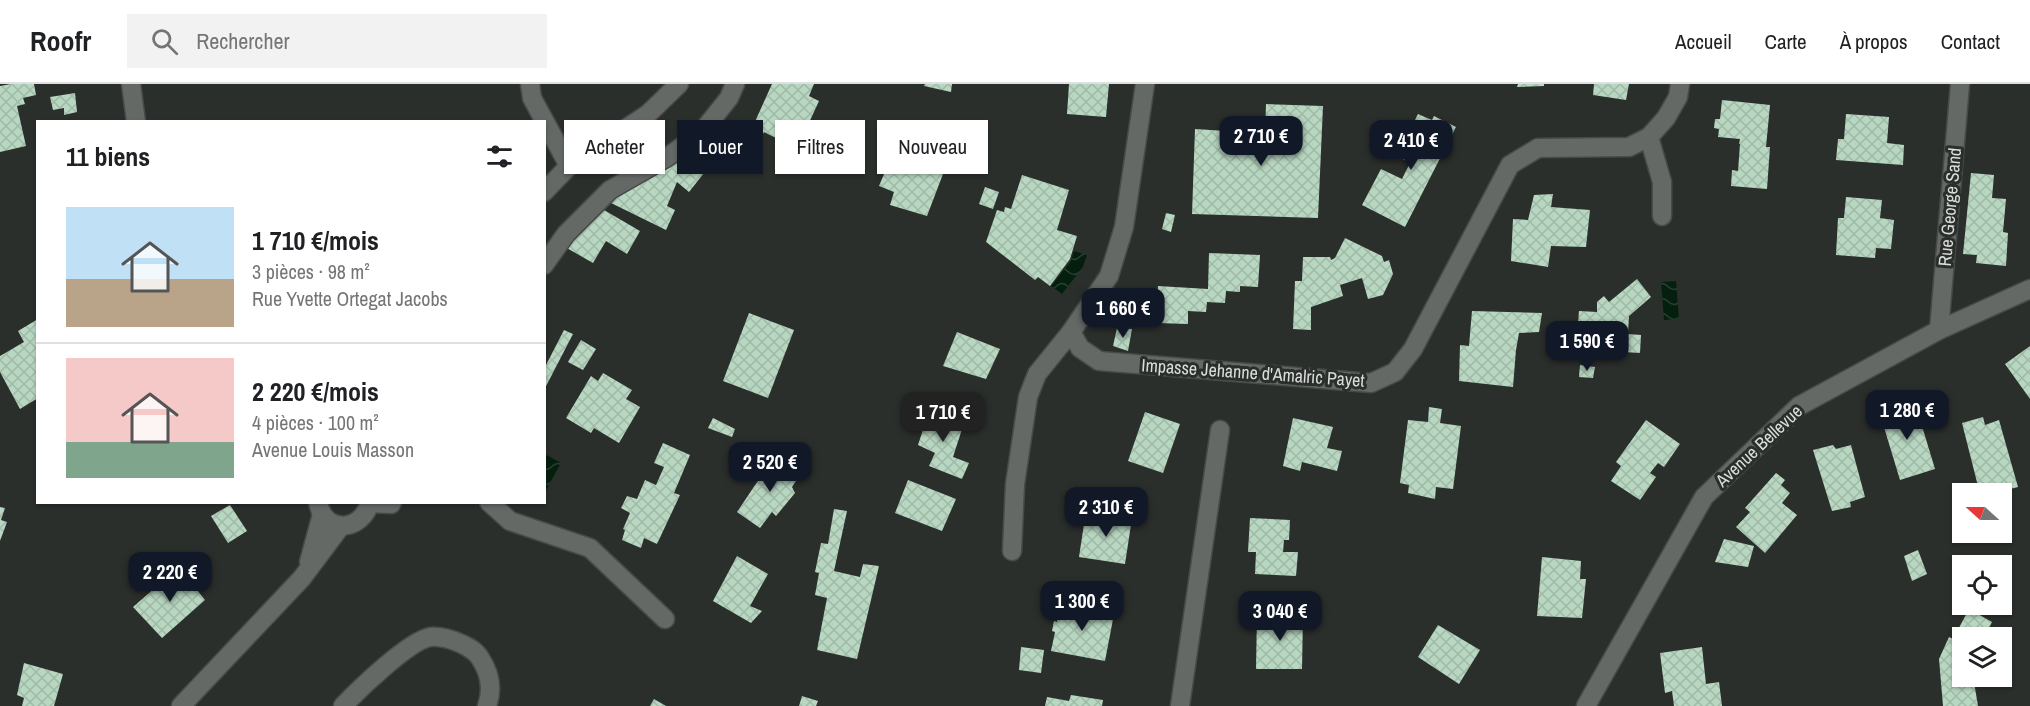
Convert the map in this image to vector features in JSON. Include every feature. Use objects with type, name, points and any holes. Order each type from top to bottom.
[{"type":"street","points":[[131,84],[136,120]]},
{"type":"street","points":[[530,84],[532,98],[544,120]]},
{"type":"street","points":[[639,120],[679,84]]},
{"type":"street","points":[[546,262],[566,234],[610,190],[666,158],[701,133],[729,98],[735,84]]},
{"type":"street","points":[[1012,551],[1014,484],[1028,397],[1037,374],[1071,332],[1109,276],[1124,227],[1145,84]]},
{"type":"street","name":"Impasse Jehanne d'Amalric Payet","points":[[1071,332],[1080,348],[1099,361],[1371,382],[1395,372],[1413,349],[1510,165],[1538,148],[1629,147],[1648,137],[1666,118],[1677,97],[1680,84]]},
{"type":"street","name":"Rue George Sand","points":[[1939,330],[1960,84]]},
{"type":"street","points":[[546,124],[564,157]]},
{"type":"street","points":[[1648,137],[1662,182],[1662,216]]},
{"type":"street","points":[[546,190],[564,171]]},
{"type":"street","name":"Avenue Bellevue","points":[[1586,706],[1704,496],[1799,406],[1939,330],[2030,290]]},
{"type":"street","points":[[1180,706],[1221,430]]},
{"type":"street","points":[[181,706],[302,578],[342,526],[357,522],[364,517],[370,504]]},
{"type":"street","points":[[491,504],[510,521],[590,548],[665,619]]},
{"type":"street","points":[[320,508],[327,520],[342,526]]},
{"type":"street","points":[[307,569],[320,508]]},
{"type":"street","points":[[344,706],[401,654],[416,643],[431,637],[459,642],[479,656],[491,682],[487,706]]},
{"type":"water","points":[[1074,251],[1087,255],[1083,267],[1062,294],[1051,286],[1071,261]]},
{"type":"water","points":[[1676,281],[1679,319],[1664,320],[1661,282]]},
{"type":"water","points":[[546,455],[561,463],[546,490]]},
{"type":"building","points":[[34,84],[36,95],[23,98],[25,104],[17,106],[26,146],[0,152],[0,86]]},
{"type":"building","points":[[772,84],[814,84],[809,96],[819,101],[810,120],[775,120],[775,138],[764,132],[763,134],[763,120],[756,120]]},
{"type":"building","points":[[925,84],[952,84],[951,92],[924,86]]},
{"type":"building","points":[[1069,84],[1109,84],[1106,117],[1067,114]]},
{"type":"building","points":[[1518,84],[1544,84],[1544,86],[1517,87]]},
{"type":"building","points":[[1594,84],[1629,84],[1626,100],[1593,95]]},
{"type":"building","points":[[75,93],[77,112],[64,115],[64,108],[53,110],[50,97]]},
{"type":"building","points":[[1722,100],[1770,105],[1766,147],[1770,147],[1767,189],[1731,186],[1732,170],[1738,171],[1740,139],[1718,137],[1719,129],[1714,128],[1715,119],[1720,119]]},
{"type":"building","points":[[1266,104],[1323,106],[1318,218],[1192,214],[1195,129],[1242,132],[1260,126],[1259,135],[1265,135]]},
{"type":"building","points":[[1418,114],[1432,120],[1434,116],[1456,127],[1405,227],[1362,205],[1381,169],[1402,179],[1410,163],[1397,156]]},
{"type":"building","points":[[1846,114],[1889,117],[1887,143],[1904,145],[1903,165],[1836,160],[1838,139],[1844,139]]},
{"type":"building","points":[[677,160],[677,174],[703,174],[689,192],[677,182],[667,206],[675,210],[666,230],[609,202],[651,174],[665,174],[665,167]]},
{"type":"building","points":[[1971,173],[1994,175],[1992,198],[2006,199],[2003,232],[2008,233],[2006,266],[1976,263],[1977,255],[1963,254]]},
{"type":"building","points":[[884,174],[943,174],[927,216],[890,205],[894,192],[879,186]]},
{"type":"building","points":[[1022,175],[1069,190],[1057,230],[1077,236],[1070,259],[1050,286],[1038,277],[1035,280],[986,242],[997,210],[1004,212],[1005,207],[1011,209]]},
{"type":"building","points":[[985,187],[999,192],[993,209],[979,204]]},
{"type":"building","points":[[1553,194],[1551,207],[1590,210],[1586,247],[1551,246],[1548,267],[1511,261],[1513,219],[1528,220],[1534,195]]},
{"type":"building","points":[[1846,197],[1882,200],[1880,218],[1894,220],[1891,249],[1876,248],[1875,258],[1836,255],[1838,218],[1844,218]]},
{"type":"building","points":[[604,210],[640,231],[627,254],[606,241],[593,263],[565,247]]},
{"type":"building","points":[[1166,213],[1175,215],[1171,232],[1162,229]]},
{"type":"building","points":[[1345,238],[1382,256],[1384,262],[1389,260],[1393,274],[1383,295],[1368,299],[1362,278],[1340,285],[1343,296],[1311,307],[1311,330],[1293,329],[1295,281],[1302,281],[1303,257],[1330,257],[1331,260],[1335,258]]},
{"type":"building","points":[[1209,253],[1260,255],[1258,287],[1240,286],[1240,292],[1226,291],[1225,303],[1207,302],[1206,312],[1188,311],[1188,324],[1156,323],[1158,286],[1208,289]]},
{"type":"building","points":[[1637,279],[1651,297],[1629,316],[1628,334],[1641,335],[1640,353],[1576,349],[1579,311],[1597,312],[1597,302],[1604,296],[1609,302]]},
{"type":"building","points":[[1472,311],[1542,313],[1539,332],[1519,333],[1513,387],[1459,381],[1460,345],[1469,346]]},
{"type":"building","points":[[749,313],[794,330],[768,398],[723,381]]},
{"type":"building","points":[[36,320],[36,399],[20,409],[0,372],[0,356],[24,342],[18,331]]},
{"type":"building","points":[[1117,328],[1132,329],[1128,351],[1113,346]]},
{"type":"building","points":[[564,330],[573,334],[546,386],[546,365]]},
{"type":"building","points":[[957,332],[1000,349],[986,379],[943,366]]},
{"type":"building","points":[[581,340],[596,349],[583,370],[568,362]]},
{"type":"building","points":[[2030,346],[2030,399],[2005,364]]},
{"type":"building","points":[[1580,365],[1595,367],[1593,378],[1579,377]]},
{"type":"building","points":[[603,373],[632,390],[626,399],[640,407],[619,443],[594,428],[591,433],[566,418],[591,376],[598,381]]},
{"type":"building","points":[[1915,403],[1935,469],[1900,480],[1880,414]]},
{"type":"building","points":[[1429,407],[1442,409],[1440,423],[1461,426],[1453,489],[1436,487],[1435,499],[1408,493],[1409,485],[1400,483],[1408,420],[1428,422]]},
{"type":"building","points":[[930,408],[964,423],[953,457],[969,463],[962,479],[929,466],[935,453],[918,445]]},
{"type":"building","points":[[1145,412],[1180,424],[1163,473],[1128,461]]},
{"type":"building","points":[[1983,417],[1985,425],[1999,420],[2018,487],[2012,489],[2012,483],[1977,483],[1962,423]]},
{"type":"building","points":[[713,418],[735,429],[732,437],[708,428]]},
{"type":"building","points":[[1293,418],[1333,427],[1327,448],[1342,451],[1337,471],[1302,462],[1300,471],[1283,466]]},
{"type":"building","points":[[1646,420],[1680,444],[1664,467],[1658,463],[1650,473],[1656,477],[1640,500],[1611,481],[1621,466],[1616,462]]},
{"type":"building","points":[[663,443],[690,455],[674,493],[680,495],[657,544],[644,538],[641,548],[622,540],[625,530],[623,529],[630,513],[621,508],[627,496],[637,499],[645,480],[656,485],[664,467],[654,463]]},
{"type":"building","points":[[1833,445],[1836,449],[1851,445],[1865,497],[1850,502],[1851,507],[1832,511],[1813,450]]},
{"type":"building","points":[[774,457],[800,475],[792,487],[795,493],[776,516],[772,512],[760,528],[737,512]]},
{"type":"building","points":[[1776,473],[1785,480],[1781,485],[1790,493],[1782,503],[1797,515],[1765,553],[1736,527],[1750,512],[1745,508]]},
{"type":"building","points":[[908,480],[956,499],[942,531],[895,513]]},
{"type":"building","points":[[230,505],[247,531],[228,543],[211,516]]},
{"type":"building","points":[[0,507],[5,508],[1,520],[7,522],[0,541]]},
{"type":"building","points":[[834,509],[847,511],[834,571],[860,577],[863,564],[879,566],[857,659],[817,650],[827,598],[815,595],[819,573],[815,572],[821,543],[828,544]]},
{"type":"building","points":[[1086,511],[1132,518],[1125,564],[1079,557]]},
{"type":"building","points":[[1250,518],[1290,520],[1289,540],[1284,540],[1283,552],[1298,552],[1296,576],[1255,574],[1256,552],[1248,552]]},
{"type":"building","points":[[1724,539],[1754,546],[1748,567],[1715,562]]},
{"type":"building","points":[[1918,550],[1927,574],[1912,581],[1904,556]]},
{"type":"building","points":[[737,556],[768,574],[750,606],[762,611],[751,623],[713,601]]},
{"type":"building","points":[[1542,557],[1581,561],[1580,579],[1586,579],[1582,618],[1537,616]]},
{"type":"building","points":[[179,567],[194,582],[192,584],[205,600],[162,638],[133,607]]},
{"type":"building","points":[[1060,604],[1114,614],[1105,661],[1051,651],[1055,632],[1052,631],[1054,621],[1057,622]]},
{"type":"building","points":[[1257,614],[1303,614],[1302,669],[1256,669]]},
{"type":"building","points":[[1966,615],[1980,615],[1992,622],[1990,627],[1959,627]]},
{"type":"building","points":[[1438,625],[1480,650],[1459,684],[1418,657]]},
{"type":"building","points":[[1949,637],[1952,638],[1952,687],[1975,687],[1978,706],[1943,706],[1939,659]]},
{"type":"building","points":[[1021,647],[1044,650],[1041,673],[1019,670]]},
{"type":"building","points":[[1702,647],[1706,684],[1719,682],[1722,706],[1674,706],[1672,691],[1665,693],[1660,653]]},
{"type":"building","points":[[24,663],[63,674],[54,706],[22,706],[24,698],[17,695]]},
{"type":"building","points":[[1071,695],[1103,700],[1102,706],[1045,706],[1047,697],[1069,701]]},
{"type":"building","points":[[802,696],[818,701],[816,706],[799,706]]},
{"type":"building","points":[[654,699],[666,706],[650,706]]}]
